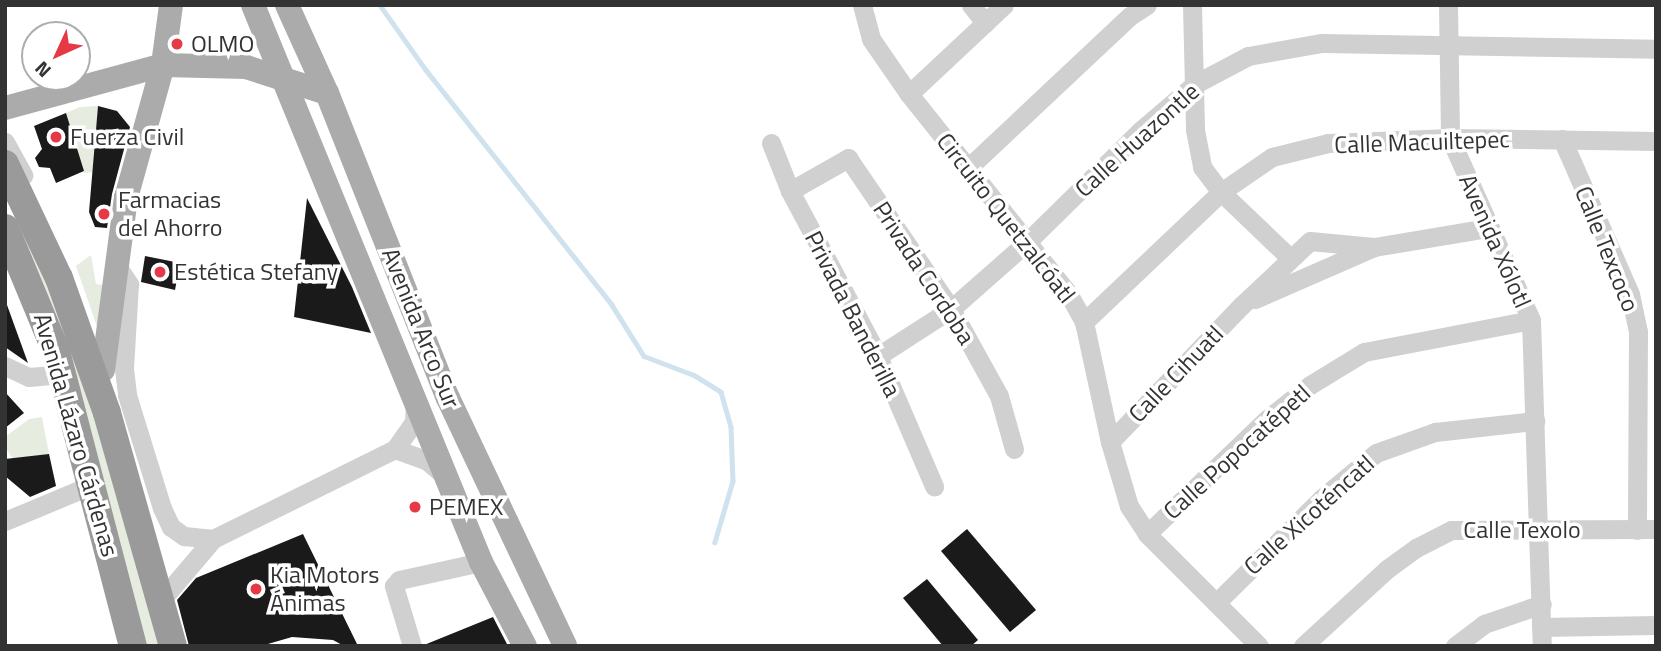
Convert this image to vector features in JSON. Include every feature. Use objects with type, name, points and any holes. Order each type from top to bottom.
[{"type":"highway","name":"Avenida Lázaro Cárdenas","points":[[5,164],[59,278],[107,413],[173,646]]},
{"type":"highway","name":"Avenida Lázaro Cárdenas","points":[[5,228],[57,351],[134,646]]},
{"type":"main road","points":[[103,370],[126,198],[163,65],[171,5]]},
{"type":"main road","name":"Avenida Arco Sur","points":[[253,5],[280,76],[450,480],[481,562],[520,639]]},
{"type":"main road","name":"Avenida Arco Sur","points":[[287,5],[327,93],[448,398],[565,646]]},
{"type":"main road","points":[[5,108],[163,65],[246,66],[327,93]]},
{"type":"street","name":"Circuito Quetzalcóatl","points":[[862,5],[871,39],[909,94],[1068,293],[1084,322],[1110,442],[1129,506],[1147,534],[1259,646]]},
{"type":"street","points":[[971,5],[985,23]]},
{"type":"street","points":[[909,94],[1004,5]]},
{"type":"street","points":[[968,168],[1130,16],[1147,5]]},
{"type":"street","points":[[1192,5],[1195,130],[1202,167],[1221,192],[1290,258]]},
{"type":"street","name":"Avenida Xólotl","points":[[1448,5],[1450,138],[1531,320],[1541,636]]},
{"type":"street","name":"Calle Huazontle","points":[[878,356],[951,309],[1027,242],[1140,131],[1195,84],[1248,56],[1322,43],[1656,49]]},
{"type":"street","name":"Calle Macuiltepec","points":[[1084,322],[1221,192],[1272,157],[1328,143],[1450,138],[1656,141]]},
{"type":"street","name":"Calle Texcoco","points":[[1562,139],[1647,332],[1646,529]]},
{"type":"street","points":[[5,142],[55,240],[90,326],[182,646]]},
{"type":"street","name":"Privada Banderilla","points":[[771,143],[878,356],[933,486]]},
{"type":"street","name":"Privada Cordoba","points":[[793,188],[848,158],[951,309],[999,396],[1014,449]]},
{"type":"street","name":"Calle Cihuatl","points":[[1242,305],[1374,247],[1488,228]]},
{"type":"street","name":"Calle Cihuatl","points":[[1110,442],[1242,305],[1310,241],[1374,247]]},
{"type":"street","points":[[5,248],[44,342],[97,538],[110,554]]},
{"type":"street","points":[[117,266],[129,284],[124,369],[127,395],[162,508],[171,527],[184,536],[213,539]]},
{"type":"street","name":"Calle Popocatépetl","points":[[1147,534],[1266,420],[1310,385],[1364,352],[1531,320]]},
{"type":"street","points":[[5,366],[29,377],[53,376]]},
{"type":"street","points":[[168,592],[213,539],[396,449],[414,422],[415,400]]},
{"type":"street","name":"Calle Xicoténcatl","points":[[1216,603],[1322,498],[1376,453],[1435,432],[1535,421]]},
{"type":"street","points":[[396,449],[426,460],[450,480]]},
{"type":"street","points":[[5,521],[82,489]]},
{"type":"street","name":"Calle Texolo","points":[[1303,646],[1387,569],[1416,548],[1451,530],[1646,529]]},
{"type":"street","points":[[412,646],[394,586],[399,580],[481,562]]},
{"type":"street","points":[[1455,646],[1484,624],[1542,604]]},
{"type":"street","points":[[1541,636],[1656,625]]},
{"type":"shaded area","points":[[98,106],[93,172],[84,173],[66,113],[80,107]]},
{"type":"shaded area","points":[[13,197],[93,355],[167,646],[132,646],[55,381]]},
{"type":"shaded area","points":[[91,255],[96,284],[115,287],[102,341],[76,266]]},
{"type":"shaded area","points":[[42,417],[49,454],[13,459],[5,447],[5,437],[29,419]]},
{"type":"building","points":[[98,106],[117,111],[130,127],[112,194],[107,228],[95,227],[89,212]]},
{"type":"building","name":"Fuerza Civil","points":[[66,113],[84,171],[56,183],[50,168],[39,167],[35,158],[42,149],[34,126]]},
{"type":"building","points":[[307,198],[352,287],[371,333],[294,317]]},
{"type":"building","name":"Estética Stefany","points":[[145,256],[180,263],[175,290],[141,282]]},
{"type":"building","points":[[7,305],[28,363],[5,347]]},
{"type":"building","points":[[5,392],[24,413],[5,428]]},
{"type":"building","points":[[49,454],[56,486],[30,497],[5,476],[5,459]]},
{"type":"building","points":[[967,529],[1036,610],[1010,632],[941,551]]},
{"type":"building","name":"Kia Motors Ánimas","points":[[303,534],[358,646],[344,646],[333,640],[292,637],[261,646],[189,646],[177,600],[196,578]]},
{"type":"building","points":[[927,579],[978,640],[971,646],[943,646],[903,598]]},
{"type":"building","points":[[493,617],[508,646],[424,646],[424,645]]},
{"type":"waterway","points":[[380,5],[426,70],[612,305],[644,356],[694,375],[721,392],[731,427],[733,481],[715,542]]},
{"type":"place","name":"OLMO","points":[[177,44]]},
{"type":"place","name":"Fuerza Civil","points":[[56,137]]},
{"type":"place","name":"Farmacias del Ahorro","points":[[104,214]]},
{"type":"place","name":"Estética Stefany","points":[[160,272]]},
{"type":"place","name":"PEMEX","points":[[415,507]]},
{"type":"place","name":"Kia Motors Ánimas","points":[[256,589]]}]
